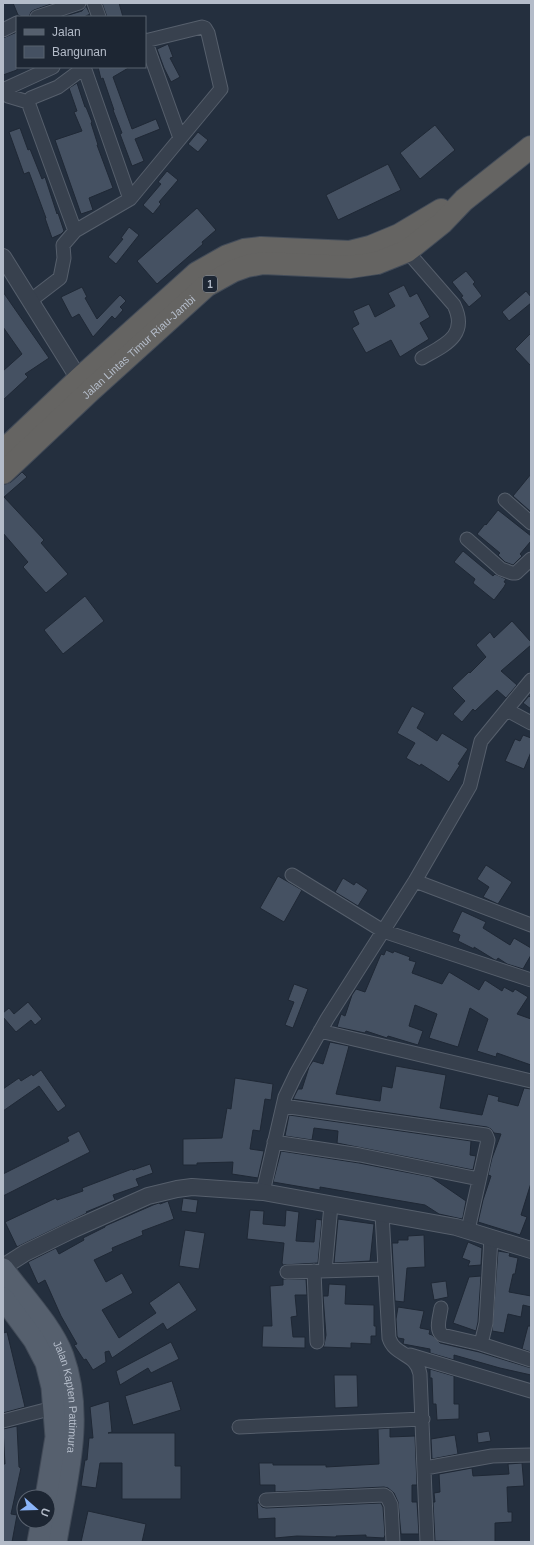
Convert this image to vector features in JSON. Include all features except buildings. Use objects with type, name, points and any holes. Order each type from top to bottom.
[{"type":"highway","name":"Jalan Lintas Timur Riau-Jambi","points":[[3,473],[96,385],[206,286],[240,268],[263,264],[350,267],[364,266],[377,263],[407,251],[442,223],[464,200],[531,147]]},
{"type":"highway","name":"Jalan Lintas Timur Riau-Jambi","points":[[3,451],[79,379],[197,273],[227,256],[244,250],[261,248],[350,252],[360,250],[399,235],[436,213],[464,200]]},
{"type":"main road","name":"Jalan Kapten Pattimura","points":[[3,1268],[50,1331],[63,1356],[70,1384],[74,1411],[74,1438],[56,1542]]},
{"type":"main road","name":"Jalan Kapten Pattimura","points":[[3,1298],[34,1340],[46,1363],[52,1387],[56,1437],[47,1489]]},
{"type":"main road","points":[[38,1542],[40,1529]]},
{"type":"street","points":[[40,16],[79,3]]},
{"type":"street","points":[[94,3],[99,16]]},
{"type":"street","points":[[3,30],[16,24]]},
{"type":"street","points":[[30,301],[60,278],[64,258],[63,245],[75,230],[130,199],[222,88],[208,33],[205,28],[202,27],[146,40]]},
{"type":"street","points":[[146,43],[180,138]]},
{"type":"street","points":[[28,102],[8,96],[4,89],[51,68]]},
{"type":"street","points":[[28,102],[31,98],[58,87],[83,68]]},
{"type":"street","points":[[84,68],[130,199]]},
{"type":"street","points":[[28,102],[75,230]]},
{"type":"street","points":[[407,251],[454,305],[459,315],[458,330],[454,337],[449,342],[422,358]]},
{"type":"street","points":[[3,257],[79,379]]},
{"type":"street","points":[[505,500],[531,523]]},
{"type":"street","points":[[467,539],[501,569],[512,573],[519,572],[531,559]]},
{"type":"street","points":[[263,1192],[285,1097],[296,1074],[320,1031],[415,881],[470,786],[481,741],[531,680]]},
{"type":"street","points":[[507,710],[531,724]]},
{"type":"street","points":[[292,875],[383,931],[531,980]]},
{"type":"street","points":[[415,881],[531,925]]},
{"type":"street","points":[[320,1031],[531,1081]]},
{"type":"street","points":[[283,1106],[484,1135],[488,1140],[468,1230]]},
{"type":"street","points":[[274,1142],[360,1155],[479,1179]]},
{"type":"street","points":[[3,1268],[25,1254],[74,1229],[148,1196],[177,1188],[200,1187],[263,1192],[468,1230],[531,1250]]},
{"type":"street","points":[[317,1342],[319,1271],[331,1205]]},
{"type":"street","points":[[382,1214],[389,1338],[393,1346],[415,1362],[419,1367],[423,1419],[427,1542]]},
{"type":"street","points":[[481,1344],[486,1323],[492,1238]]},
{"type":"street","points":[[287,1272],[385,1269]]},
{"type":"street","points":[[441,1308],[438,1328],[440,1333],[445,1336],[481,1344],[531,1360]]},
{"type":"street","points":[[402,1353],[531,1391]]},
{"type":"street","points":[[3,1421],[53,1408]]},
{"type":"street","points":[[239,1427],[423,1419]]},
{"type":"street","points":[[425,1468],[492,1456],[531,1455]]},
{"type":"street","points":[[266,1500],[384,1495],[387,1497],[391,1505],[393,1542]]}]
